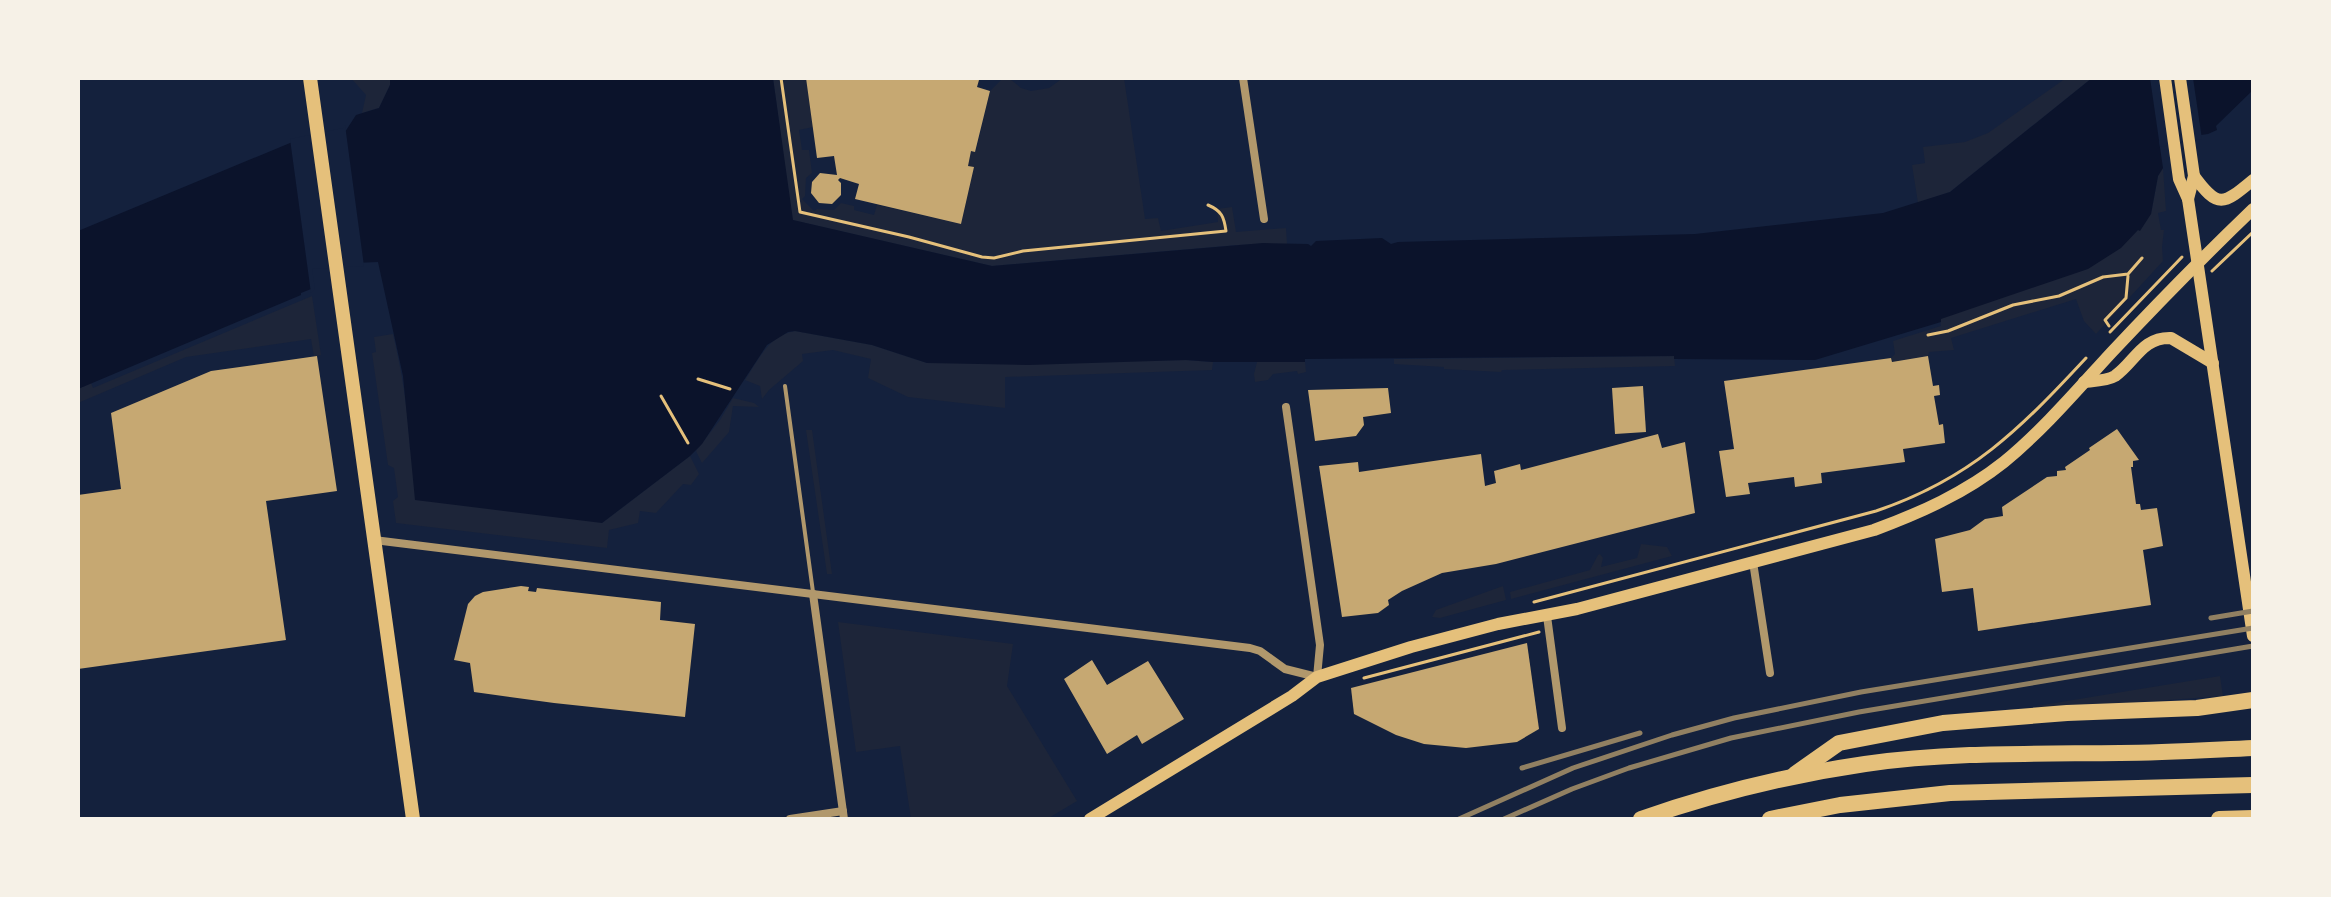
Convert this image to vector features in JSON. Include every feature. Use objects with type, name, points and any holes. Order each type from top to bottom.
[{"type":"highway","points":[[1790,778],[1839,743],[1943,723],[2067,713],[2197,708],[2253,700]]},
{"type":"highway","points":[[1641,819],[1742,789],[1865,764],[2015,754],[2253,748]]},
{"type":"highway","points":[[1770,819],[1863,802],[1950,793],[2253,785]]},
{"type":"highway","points":[[2219,819],[2253,818]]},
{"type":"main road","points":[[310,78],[413,819]]},
{"type":"main road","points":[[2165,78],[2179,179],[2188,199],[2253,636]]},
{"type":"main road","points":[[2180,78],[2194,176],[2188,199]]},
{"type":"main road","points":[[2194,176],[2208,194],[2221,200],[2234,196],[2253,180]]},
{"type":"main road","points":[[1090,819],[1292,696],[1317,677],[1498,624],[1547,616],[1874,530],[1958,493],[2003,463],[2028,441],[2253,209]]},
{"type":"main road","points":[[2084,382],[2113,377],[2147,343],[2164,338],[2171,338],[2213,363]]},
{"type":"street","points":[[1243,78],[1264,219]]},
{"type":"street","points":[[374,540],[1250,648],[1260,651],[1285,669],[1317,677],[1320,645],[1286,407]]},
{"type":"street","points":[[1753,562],[1770,673]]},
{"type":"street","points":[[790,819],[843,815],[813,594]]},
{"type":"street","points":[[1547,616],[1562,728]]},
{"type":"lane","points":[[785,386],[813,594]]},
{"type":"path","points":[[781,78],[800,212],[994,258],[1023,251],[1226,231],[1223,216],[1208,205]]},
{"type":"path","points":[[2229,256],[2253,232]]},
{"type":"path","points":[[2109,326],[2105,320],[2126,298],[2128,274],[2142,258]]},
{"type":"path","points":[[1928,335],[1948,331],[2013,305],[2059,296],[2103,277],[2128,274]]},
{"type":"path","points":[[2108,335],[2161,277]]},
{"type":"path","points":[[1734,549],[1876,511],[1939,484],[2008,437],[2044,404],[2086,358]]},
{"type":"path","points":[[698,379],[730,389]]},
{"type":"path","points":[[661,396],[688,443]]},
{"type":"path","points":[[1361,679],[1532,634]]},
{"type":"shaded area","points":[[351,78],[390,78],[390,85],[379,108],[362,113],[366,95]]},
{"type":"shaded area","points":[[390,78],[773,78],[793,220],[992,266],[1263,243],[1311,246],[1316,241],[1382,238],[1391,244],[1695,234],[1883,213],[1950,192],[2092,78],[2253,78],[2253,90],[2216,126],[2217,130],[2159,141],[2163,168],[2158,176],[2151,214],[2140,231],[2121,248],[2088,269],[1941,319],[1941,322],[1815,360],[1674,359],[1674,356],[1305,359],[1305,362],[1186,360],[1028,365],[927,363],[872,345],[795,331],[767,345],[702,444],[690,456],[602,523],[415,500],[403,376],[378,262],[308,265],[311,289],[301,295],[78,389],[78,231],[290,143],[345,132],[356,115],[379,108],[390,85]]},
{"type":"shaded area","points":[[773,78],[806,78],[813,127],[799,130],[802,150],[809,150],[812,173],[806,178],[802,199],[814,211],[834,210],[841,203],[874,215],[877,205],[961,224],[974,168],[968,166],[971,151],[976,151],[990,91],[1003,78],[1009,78],[1021,88],[1031,91],[1049,88],[1063,78],[1124,78],[1145,219],[1158,218],[1161,231],[1218,222],[1217,209],[1232,207],[1236,232],[1286,228],[1287,244],[1237,245],[992,266],[792,220]]},
{"type":"shaded area","points":[[2066,78],[2092,78],[1950,192],[1918,203],[1912,165],[1925,163],[1923,147],[1965,142],[1988,133]]},
{"type":"shaded area","points":[[2163,168],[2166,211],[2158,213],[2161,230],[2164,230],[2163,261],[2096,334],[2084,321],[2076,299],[1951,338],[1954,350],[1929,352],[1928,356],[1892,362],[1895,354],[1893,341],[1941,326],[1940,319],[2151,214],[2158,176]]},
{"type":"shaded area","points":[[312,296],[321,355],[314,357],[311,339],[186,357],[78,403],[78,389],[91,383],[93,388]]},
{"type":"shaded area","points":[[795,331],[872,345],[927,363],[1213,362],[1212,370],[1005,377],[1005,408],[908,397],[868,378],[871,359],[833,350],[802,354],[803,361],[762,399],[760,386],[745,380],[771,343]]},
{"type":"shaded area","points":[[393,334],[404,391],[410,449],[602,523],[690,456],[699,474],[691,485],[683,484],[656,513],[640,511],[638,523],[609,530],[607,548],[396,523],[393,501],[398,497],[394,468],[388,465],[372,353],[376,352],[374,337]]},
{"type":"shaded area","points":[[1674,356],[1675,366],[1501,372],[1394,364],[1394,359]]},
{"type":"shaded area","points":[[1257,362],[1305,362],[1306,372],[1273,374],[1268,380],[1255,382]]},
{"type":"shaded area","points":[[733,398],[759,407],[733,406],[729,432],[702,463],[696,451]]},
{"type":"shaded area","points":[[806,430],[812,430],[832,574],[827,574]]},
{"type":"shaded area","points":[[1641,544],[1667,547],[1672,556],[1511,599],[1510,592],[1590,570],[1600,554],[1603,558],[1601,567],[1637,558]]},
{"type":"shaded area","points":[[1503,586],[1506,600],[1440,618],[1432,617],[1436,610]]},
{"type":"shaded area","points":[[838,622],[1013,644],[1007,686],[1077,801],[1047,819],[911,819],[900,746],[856,752]]},
{"type":"shaded area","points":[[2220,676],[2223,696],[2045,709],[2036,706]]},
{"type":"pier","points":[[2150,78],[2193,78],[2202,139],[2160,147]]},
{"type":"pier","points":[[345,125],[364,266],[312,269],[315,289],[311,293],[290,139],[343,128]]},
{"type":"building","points":[[806,78],[979,80],[977,87],[990,91],[975,152],[971,151],[968,166],[974,167],[961,224],[855,199],[859,184],[840,178],[841,195],[832,204],[819,203],[811,193],[812,182],[820,173],[837,175],[834,156],[817,158]]},
{"type":"building","points":[[317,356],[337,491],[266,501],[286,640],[78,669],[78,495],[121,489],[111,413],[211,371]]},
{"type":"building","points":[[1928,356],[1933,386],[1939,385],[1940,395],[1934,396],[1945,443],[1903,449],[1905,462],[1821,473],[1822,483],[1795,487],[1794,477],[1748,483],[1750,494],[1726,497],[1719,451],[1734,449],[1724,381],[1891,358],[1892,362]]},
{"type":"building","points":[[1643,386],[1646,432],[1615,434],[1612,388]]},
{"type":"building","points":[[1388,388],[1391,413],[1363,417],[1364,425],[1356,436],[1315,441],[1308,390]]},
{"type":"building","points":[[2117,429],[2139,460],[2133,461],[2131,467],[2136,504],[2140,504],[2141,510],[2157,508],[2163,546],[2143,550],[2151,605],[1978,631],[1973,588],[1942,592],[1935,539],[1970,530],[1985,519],[2003,516],[2002,507],[2047,477],[2057,476],[2057,471],[2066,470],[2065,467]]},
{"type":"building","points":[[1658,434],[1662,448],[1685,442],[1695,513],[1496,564],[1442,573],[1402,591],[1388,600],[1389,605],[1378,613],[1342,617],[1319,466],[1358,462],[1359,472],[1481,454],[1485,486],[1496,483],[1494,471],[1520,464],[1521,470]]},
{"type":"building","points":[[521,586],[536,592],[537,588],[661,602],[660,620],[695,624],[685,717],[474,692],[470,663],[454,660],[468,604],[483,592]]},
{"type":"building","points":[[1527,643],[1539,729],[1517,742],[1466,748],[1424,744],[1396,735],[1354,714],[1351,688]]},
{"type":"building","points":[[1092,660],[1107,685],[1148,661],[1184,719],[1142,744],[1137,735],[1107,754],[1064,679]]},
{"type":"railway","points":[[2211,618],[2253,611]]},
{"type":"railway","points":[[1459,819],[1573,768],[1734,718],[1861,692],[2253,628]]},
{"type":"railway","points":[[1504,819],[1629,768],[1731,738],[1859,712],[2253,646]]},
{"type":"railway","points":[[1522,768],[1640,733]]}]
